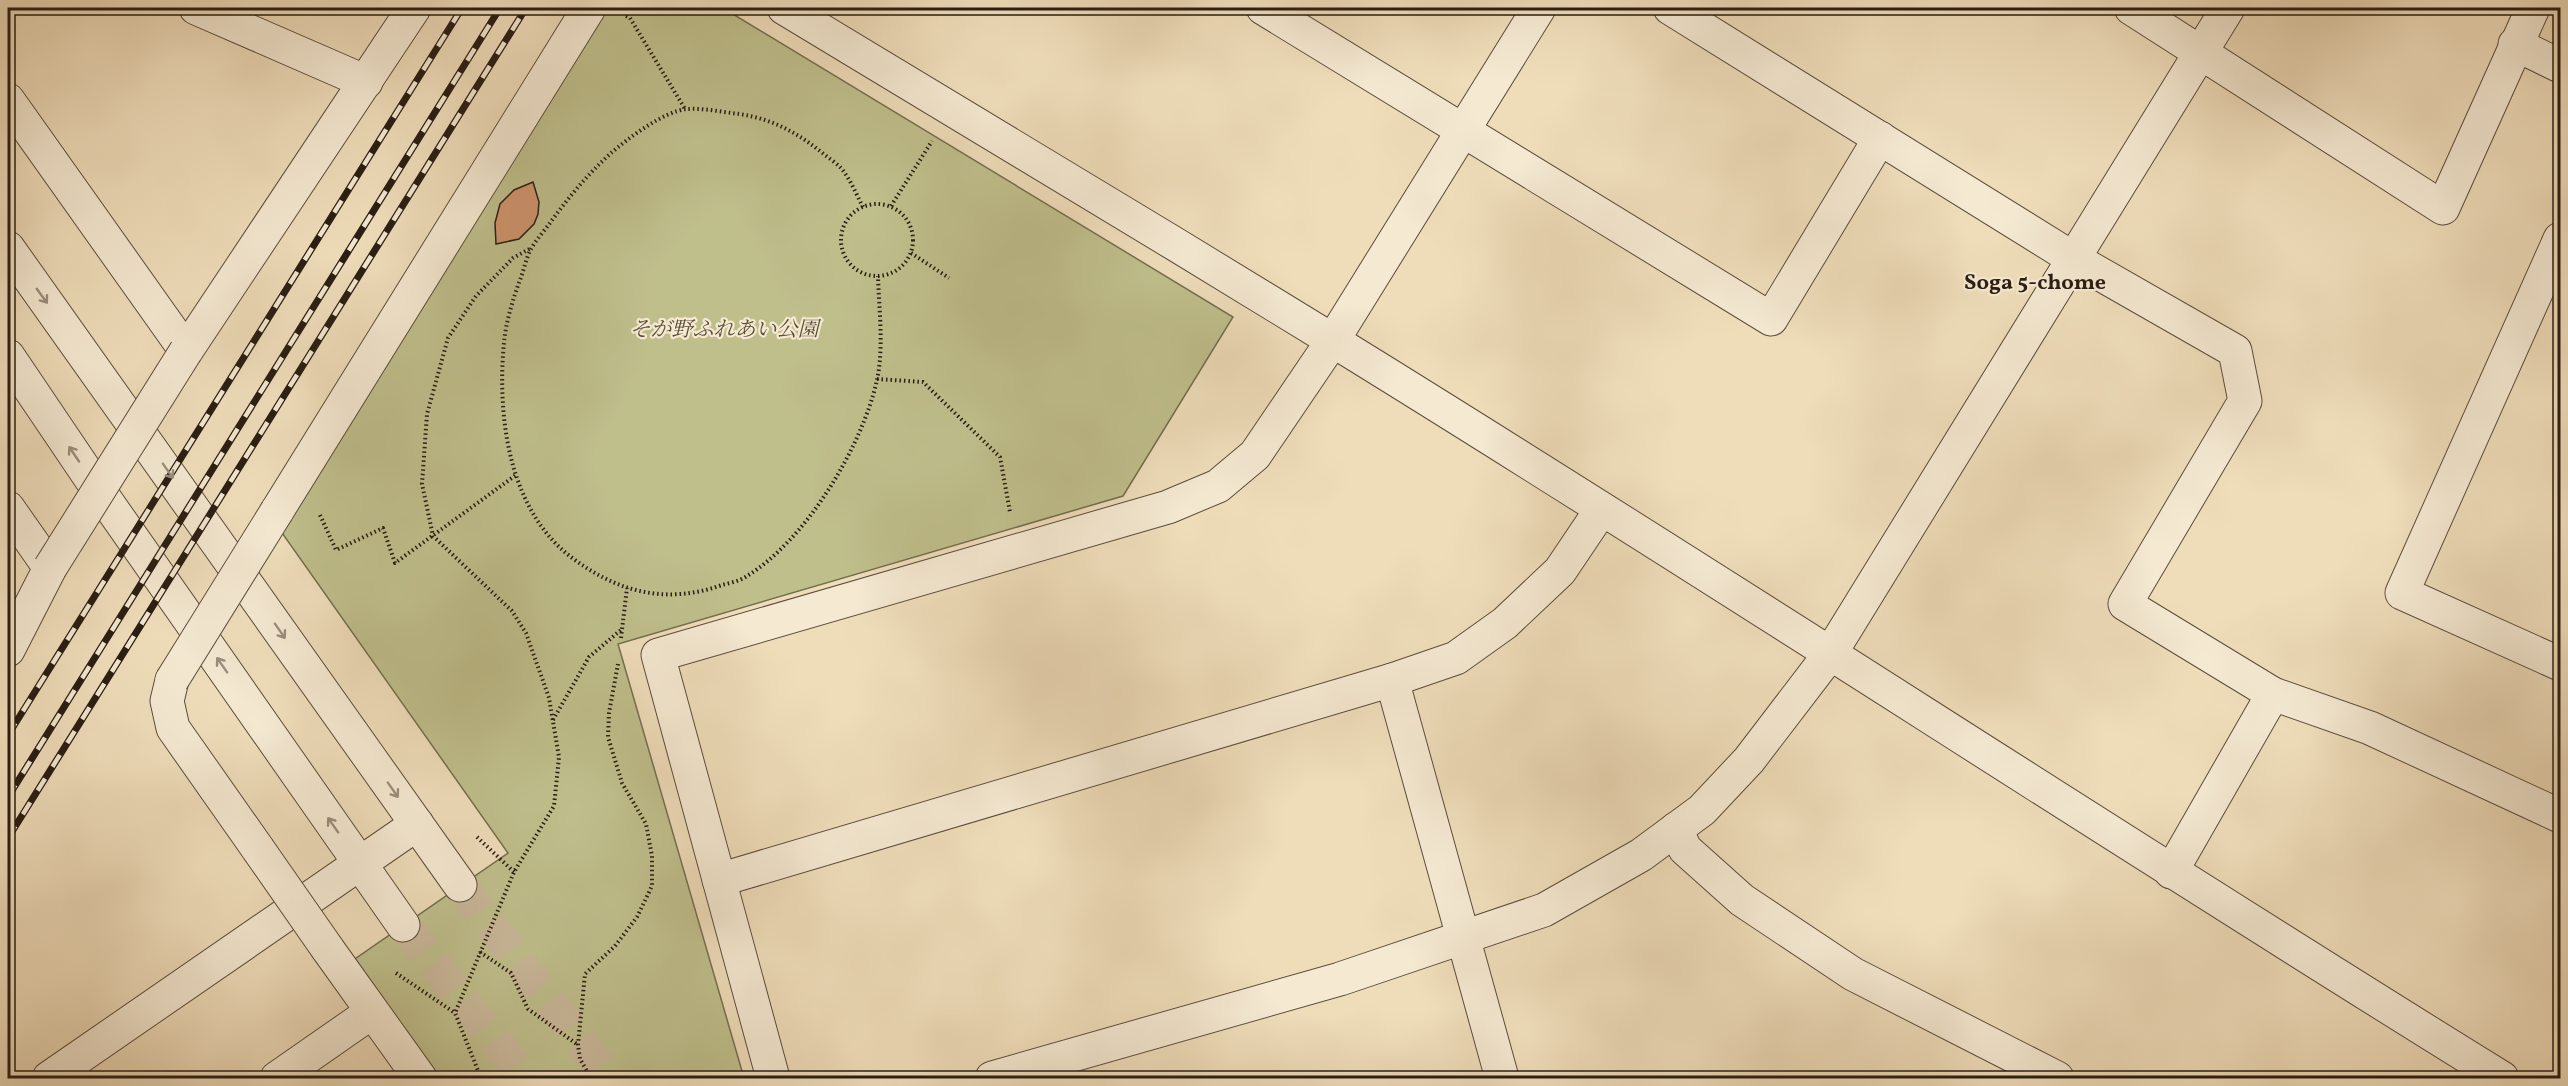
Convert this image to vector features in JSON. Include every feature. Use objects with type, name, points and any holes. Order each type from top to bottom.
[{"type":"street","points":[[196,8],[366,82]]},
{"type":"street","points":[[8,650],[50,568],[186,351],[414,8]]},
{"type":"street","points":[[784,8],[1333,340],[1830,654],[2485,1074]]},
{"type":"street","points":[[1263,8],[1771,319],[1880,138]]},
{"type":"street","points":[[773,1078],[658,654],[1168,507],[1218,486],[1255,455],[1333,340],[1539,8]]},
{"type":"street","points":[[1670,8],[2074,259],[2235,351],[2245,401],[2125,604],[2273,694],[2370,728],[2560,816]]},
{"type":"street","points":[[2130,8],[2201,51],[2443,208],[2533,8]]},
{"type":"street","points":[[992,1078],[1340,979],[1544,909],[1641,855],[1702,810],[1749,760],[1830,654],[2228,8]]},
{"type":"street","points":[[420,1078],[173,728],[167,701],[172,680],[284,501],[604,10]]},
{"type":"street","points":[[2515,44],[2560,66]]},
{"type":"street","points":[[8,100],[186,351]]},
{"type":"street","points":[[2560,239],[2402,593],[2560,664]]},
{"type":"street","points":[[8,248],[459,885]]},
{"type":"street","points":[[8,356],[403,925]]},
{"type":"street","points":[[8,508],[50,568]]},
{"type":"street","points":[[719,880],[1392,680],[1456,658],[1505,623],[1560,571],[1601,510]]},
{"type":"street","points":[[1392,680],[1502,1078]]},
{"type":"street","points":[[2171,872],[2273,694]]},
{"type":"street","points":[[49,1078],[417,824]]},
{"type":"street","points":[[1676,830],[1685,849],[1742,900],[1853,974],[2057,1078]]},
{"type":"street","points":[[277,1078],[372,1012]]},
{"type":"path","points":[[604,10],[630,18],[685,109]]},
{"type":"path","points":[[863,207],[840,167],[791,129],[761,117],[685,109],[653,123],[627,139],[597,166],[568,198],[531,248],[515,294],[504,340],[503,404],[506,435],[516,475],[543,530],[568,555],[595,574],[627,588],[661,596],[708,590],[745,577],[783,547],[807,518],[847,459],[861,428],[877,379],[880,349],[878,276]]},
{"type":"path","points":[[891,206],[952,110]]},
{"type":"path","points":[[877,203],[891,206],[903,214],[911,225],[914,239],[911,253],[904,265],[892,274],[878,276],[864,274],[852,266],[844,254],[841,240],[843,226],[851,214],[863,207],[877,203]]},
{"type":"path","points":[[455,1013],[514,872],[554,806],[559,757],[549,698],[526,633],[512,610],[433,536],[422,484],[427,414],[448,338],[476,296],[513,258],[531,248]]},
{"type":"path","points":[[911,253],[949,278]]},
{"type":"path","points":[[877,379],[923,382],[1000,457],[1017,550]]},
{"type":"path","points":[[284,501],[318,508],[336,550],[383,528],[395,563],[516,475]]},
{"type":"path","points":[[620,648],[627,588]]},
{"type":"path","points":[[553,720],[589,657],[622,629]]},
{"type":"path","points":[[622,629],[658,654]]},
{"type":"path","points":[[591,1078],[580,1059],[578,1046],[585,974],[615,946],[637,917],[652,886],[652,856],[646,824],[622,783],[608,737],[609,713],[619,657]]},
{"type":"path","points":[[477,837],[514,872]]},
{"type":"path","points":[[480,952],[511,973],[528,1009],[578,1046]]},
{"type":"path","points":[[392,970],[455,1013],[481,1078]]},
{"type":"green space","name":"そが野ふれあい公園","points":[[598,8],[723,8],[1233,317],[1123,496],[618,644],[744,1078],[435,1078],[352,961],[508,853],[280,530]]},
{"type":"building","points":[[533,182],[539,202],[534,224],[519,239],[496,244],[495,223],[500,204],[514,190]]},
{"type":"tunnel","points":[[460,885],[609,1078]]},
{"type":"tunnel","points":[[403,925],[525,1078]]},
{"type":"railway","points":[[8,735],[462,8]]},
{"type":"railway","points":[[8,797],[500,8]]},
{"type":"railway","points":[[8,838],[526,8]]},
{"type":"district","name":"Soga 5-chome","points":[[2035,281]]}]
